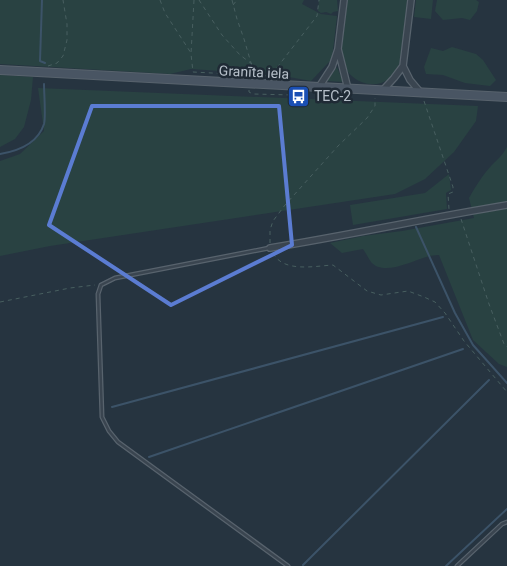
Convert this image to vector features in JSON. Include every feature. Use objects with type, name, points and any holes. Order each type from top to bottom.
[{"type":"main road","name":"Granīta iela","points":[[0,70],[507,97]]},
{"type":"street","points":[[319,87],[332,67],[338,49],[344,0]]},
{"type":"street","points":[[379,90],[394,78],[403,66],[411,0]]},
{"type":"street","points":[[338,49],[348,89]]},
{"type":"street","points":[[403,66],[410,80],[422,93]]},
{"type":"street","points":[[270,248],[507,205]]},
{"type":"lane","points":[[270,248],[115,278],[101,285],[98,294],[102,417],[118,442],[288,566]]},
{"type":"lane","points":[[457,566],[502,524],[507,522]]},
{"type":"path","points":[[39,72],[49,65],[57,63],[68,40],[68,24],[63,0]]},
{"type":"path","points":[[160,0],[165,13],[191,54]]},
{"type":"path","points":[[194,0],[191,54],[193,72],[269,76],[312,24],[317,16],[319,0]]},
{"type":"path","points":[[199,0],[222,35],[240,55],[252,64]]},
{"type":"path","points":[[232,0],[255,74]]},
{"type":"path","points":[[233,5],[237,0]]},
{"type":"path","points":[[249,89],[249,92],[253,94],[293,95]]},
{"type":"path","points":[[379,90],[375,106],[367,118],[338,146],[273,221],[270,230],[270,248],[275,257],[284,264],[300,268],[333,265],[367,291],[381,294],[408,292],[435,302],[488,372],[507,392]]},
{"type":"path","points":[[422,93],[453,187],[452,192],[448,194],[449,215]]},
{"type":"path","points":[[459,213],[489,304],[504,344],[507,347]]},
{"type":"path","points":[[0,302],[70,288],[101,285]]},
{"type":"highlighted area","points":[[92,106],[279,106],[292,245],[171,305],[49,225]]},
{"type":"green space","points":[[0,0],[304,0],[302,4],[321,14],[337,16],[332,59],[311,81],[261,72],[249,73],[191,69],[170,74],[0,64]]},
{"type":"green space","points":[[319,0],[337,0],[338,11],[331,14],[321,13],[318,11]]},
{"type":"green space","points":[[347,0],[407,0],[400,63],[392,76],[382,83],[367,84],[360,81],[348,72],[344,65],[342,51]]},
{"type":"green space","points":[[416,0],[433,0],[431,19],[414,17]]},
{"type":"green space","points":[[437,0],[476,0],[479,2],[477,11],[470,20],[462,18],[443,20],[435,11]]},
{"type":"green space","points":[[452,47],[476,54],[483,60],[496,80],[490,86],[465,83],[443,75],[426,74],[424,67],[431,48],[443,51]]},
{"type":"green space","points":[[337,67],[343,82],[327,81]]},
{"type":"green space","points":[[0,75],[33,77],[31,100],[24,127],[15,139],[0,147]]},
{"type":"green space","points":[[38,88],[478,106],[476,121],[454,152],[425,179],[395,194],[50,246],[0,256],[0,161],[20,154],[44,131]]},
{"type":"green space","points":[[507,147],[507,367],[499,364],[473,340],[439,255],[433,255],[397,267],[382,268],[371,262],[363,249],[342,253],[330,243],[474,218],[469,198],[485,174]]},
{"type":"green space","points":[[449,174],[451,190],[446,193],[447,209],[353,225],[350,205],[425,193]]},
{"type":"waterway","points":[[42,0],[40,61],[45,63]]},
{"type":"waterway","points":[[0,154],[14,151],[26,145],[41,131],[45,121],[44,84]]},
{"type":"waterway","points":[[416,227],[455,313],[473,345],[507,383]]},
{"type":"waterway","points":[[112,407],[443,317]]},
{"type":"waterway","points":[[149,457],[463,349]]},
{"type":"waterway","points":[[303,565],[489,380]]},
{"type":"waterway","points":[[446,566],[507,509]]},
{"type":"place","name":"TEC-2","points":[[298,96]]}]
